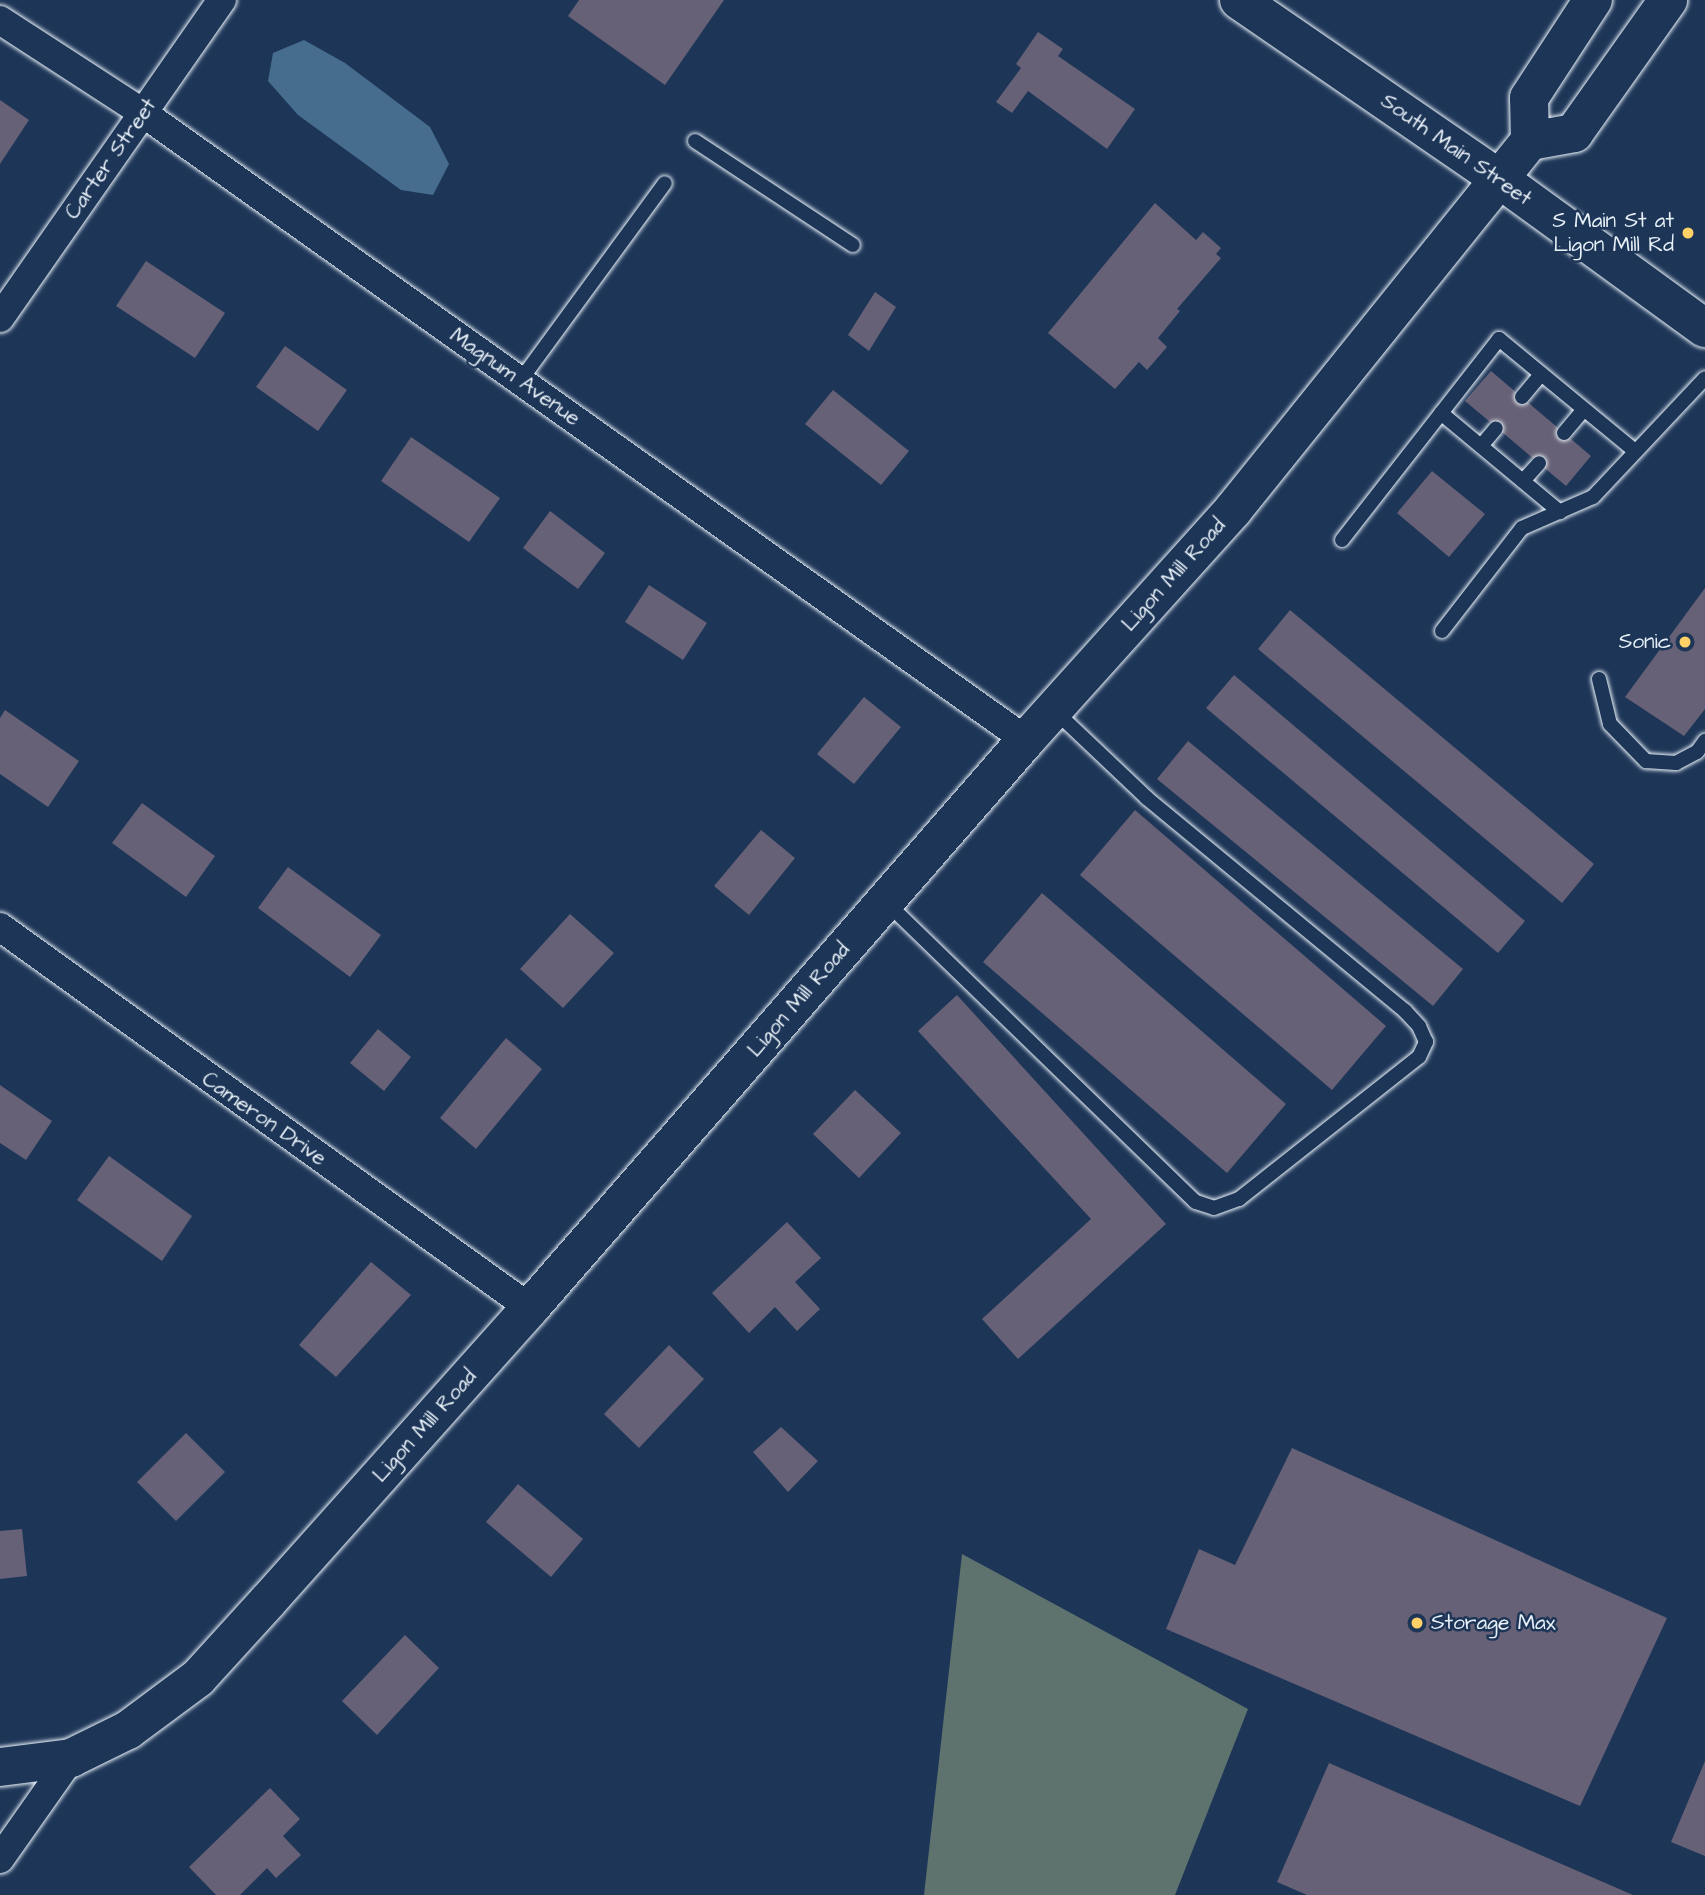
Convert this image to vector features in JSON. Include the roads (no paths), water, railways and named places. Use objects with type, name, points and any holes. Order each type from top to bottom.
[{"type":"main road","name":"South Main Street","points":[[1239,0],[1501,180],[1705,328]]},
{"type":"main road","points":[[1593,0],[1530,98],[1530,141],[1574,132],[1668,0]]},
{"type":"main road","name":"Ligon Mill Road","points":[[0,1767],[71,1758],[128,1730],[198,1678],[530,1308],[1053,709],[1233,510],[1530,141]]},
{"type":"street","name":"Carter Street","points":[[0,318],[222,0]]},
{"type":"street","name":"Magnum Avenue","points":[[0,20],[142,113],[1026,740]]},
{"type":"street","name":"Cameron Drive","points":[[0,927],[530,1308]]},
{"type":"street","points":[[0,1859],[71,1758]]},
{"type":"lane","points":[[695,141],[853,245]]},
{"type":"lane","points":[[520,381],[665,183]]},
{"type":"lane","points":[[1342,540],[1499,339],[1635,451]]},
{"type":"lane","points":[[1522,397],[1541,374]]},
{"type":"lane","points":[[1442,631],[1522,528],[1594,497],[1705,377]]},
{"type":"lane","points":[[1564,433],[1584,409]]},
{"type":"lane","points":[[1441,413],[1560,512]]},
{"type":"lane","points":[[1481,446],[1496,428]]},
{"type":"lane","points":[[1523,481],[1539,463]]},
{"type":"lane","points":[[1599,679],[1610,724],[1646,761],[1676,764],[1697,752],[1705,741]]},
{"type":"lane","points":[[885,901],[1196,1202],[1214,1208],[1239,1199],[1419,1057],[1426,1042],[1419,1026],[1405,1011],[1147,798],[1053,709]]},
{"type":"water","points":[[304,40],[345,63],[430,127],[449,164],[433,195],[401,190],[298,115],[268,81],[273,53]]},
{"type":"place","name":"S Main St at Ligon Mill Rd","points":[[1688,233]]},
{"type":"place","name":"Sonic","points":[[1685,642]]},
{"type":"place","name":"Storage Max","points":[[1417,1623]]}]
